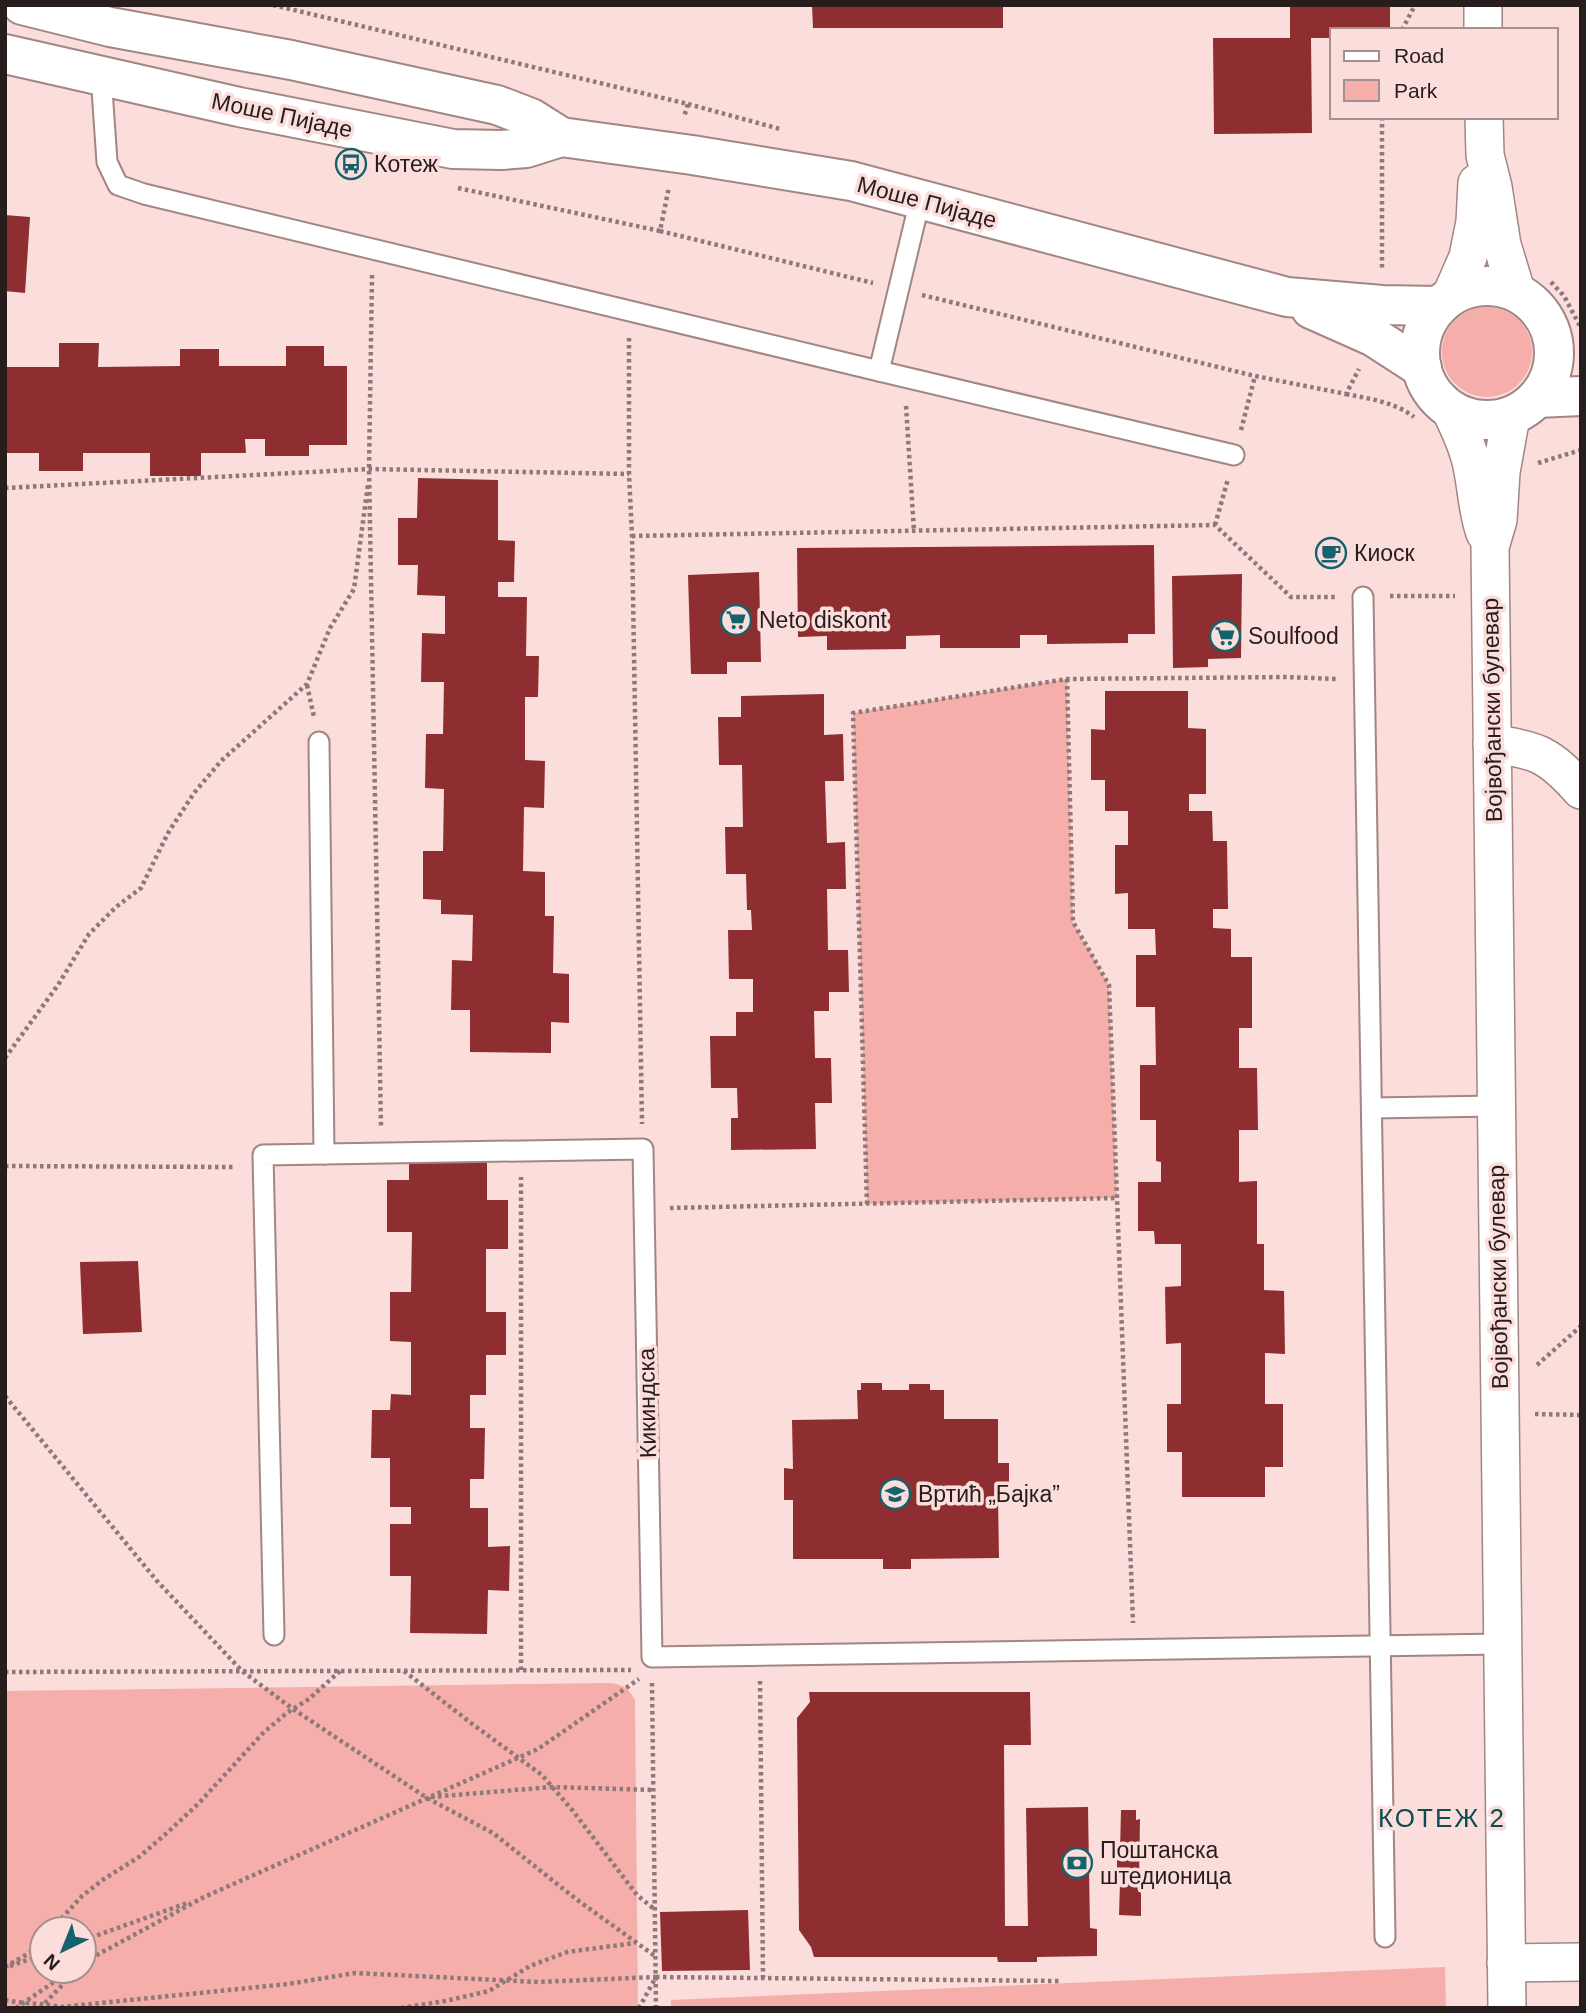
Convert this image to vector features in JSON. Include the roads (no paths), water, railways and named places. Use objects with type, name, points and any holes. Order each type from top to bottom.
[{"type":"main road","name":"Моше Пијаде","points":[[22,5],[110,27],[292,60],[497,105],[531,118],[561,137],[850,181],[1378,321],[1445,301]]},
{"type":"main road","name":"Моше Пијаде","points":[[5,54],[239,107],[453,149],[526,148],[561,137]]},
{"type":"main road","points":[[1524,407],[1546,385],[1555,355],[1567,347],[1540,311],[1516,291],[1500,286],[1466,288],[1445,301],[1428,320],[1422,334],[1422,368],[1427,384],[1437,397],[1433,413],[1480,420],[1496,419],[1524,407],[1581,396]]},
{"type":"main road","name":"Моше Пијаде","points":[[1378,321],[1422,368]]},
{"type":"street","points":[[1482,5],[1483,28]]},
{"type":"street","points":[[1484,119],[1485,155],[1502,245],[1516,291]]},
{"type":"street","points":[[1445,301],[1468,257],[1475,222],[1476,187],[1485,155]]},
{"type":"street","name":"Војвођански булевар","points":[[1507,2008],[1490,547],[1498,520],[1501,472],[1524,407]]},
{"type":"street","name":"Војвођански булевар","points":[[1433,413],[1464,437],[1472,467],[1480,519],[1490,547]]},
{"type":"street","points":[[1492,744],[1521,747],[1549,758],[1581,790]]},
{"type":"street","points":[[1506,1963],[1581,1962]]},
{"type":"lane","points":[[101,75],[107,162],[118,185],[144,194],[1234,455]]},
{"type":"lane","points":[[879,371],[920,200]]},
{"type":"lane","points":[[1363,597],[1385,1937]]},
{"type":"lane","points":[[274,1635],[263,1154],[324,1154],[319,742]]},
{"type":"lane","points":[[1372,1108],[1496,1106]]},
{"type":"lane","name":"Кикиндска","points":[[324,1154],[643,1149],[652,1663],[760,1655],[1380,1645]]},
{"type":"lane","points":[[1380,1645],[1502,1643]]},
{"type":"place","name":"Котеж","points":[[351,164]]},
{"type":"place","name":"Киоск","points":[[1331,553]]},
{"type":"place","name":"Neto diskont","points":[[736,620]]},
{"type":"place","name":"Soulfood","points":[[1225,636]]},
{"type":"place","name":"Вртић „Бајка”","points":[[895,1494]]},
{"type":"place","name":"Поштанска штедионица","points":[[1077,1863]]},
{"type":"district","name":"КОТЕЖ 2","points":[[1442,1818]]}]
